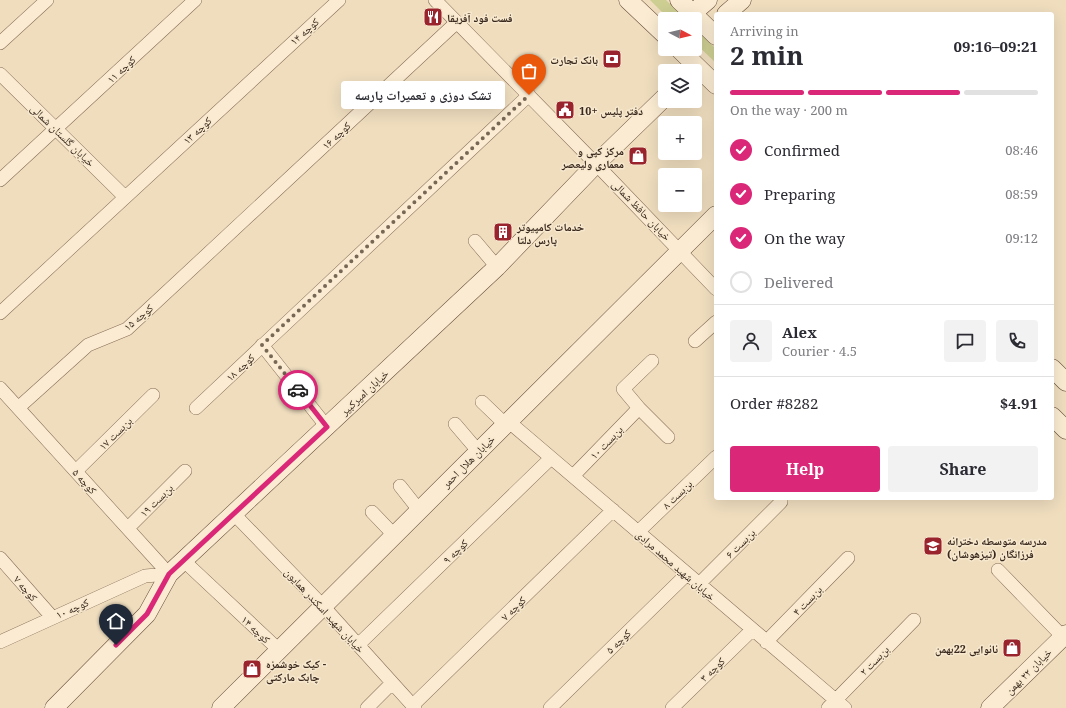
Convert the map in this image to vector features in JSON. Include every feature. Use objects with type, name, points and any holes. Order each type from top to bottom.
[{"type":"street","points":[[0,43],[47,0]]},
{"type":"street","name":"کوچه ۱۱","points":[[56,129],[195,0]]},
{"type":"street","name":"کوچه ۱۴","points":[[270,63],[339,0]]},
{"type":"street","name":"خیابان حافظ شمالی","points":[[435,0],[680,250],[714,287]]},
{"type":"street","points":[[628,0],[658,28]]},
{"type":"street","points":[[679,0],[692,12]]},
{"type":"street","points":[[694,12],[709,0],[720,12]]},
{"type":"street","points":[[728,12],[742,0]]},
{"type":"street","points":[[702,20],[714,29]]},
{"type":"street","name":"کوچه ۱۶","points":[[233,231],[457,22]]},
{"type":"street","points":[[685,56],[691,64]]},
{"type":"street","name":"کوچه ۱۳","points":[[125,196],[270,63]]},
{"type":"street","name":"خیابان گلستان شمالی","points":[[0,74],[125,196]]},
{"type":"street","points":[[702,74],[714,83]]},
{"type":"street","name":"کوچه ۱۸","points":[[196,408],[529,95]]},
{"type":"street","name":"خیابان امیرکبیر","points":[[54,708],[147,614],[169,574],[497,267],[596,164],[658,104]]},
{"type":"street","points":[[0,180],[56,129]]},
{"type":"street","points":[[0,313],[125,196]]},
{"type":"street","name":"خیابان هلال احمر","points":[[221,708],[714,217]]},
{"type":"street","name":"کوچه ۱۵","points":[[18,408],[88,345],[126,330],[233,231]]},
{"type":"street","points":[[475,241],[497,267]]},
{"type":"street","points":[[695,341],[714,324]]},
{"type":"street","points":[[262,345],[327,427]]},
{"type":"street","points":[[652,361],[623,389],[639,408],[668,436]]},
{"type":"street","points":[[1054,370],[1066,382]]},
{"type":"street","name":"کوچه ۵","points":[[0,388],[169,574]]},
{"type":"street","name":"بن‌بست ۱۷","points":[[76,471],[153,395]]},
{"type":"street","points":[[482,402],[507,422]]},
{"type":"street","name":"بن‌بست ۱۰","points":[[573,476],[639,408]]},
{"type":"street","points":[[1054,418],[1066,430]]},
{"type":"street","name":"خیابان شهید محمد مرادی","points":[[507,422],[573,476],[699,584],[766,642],[836,706]]},
{"type":"street","points":[[454,424],[478,451]]},
{"type":"street","name":"کوچه ۹","points":[[358,645],[551,458]]},
{"type":"street","name":"بن‌بست ۸","points":[[638,532],[714,459]]},
{"type":"street","name":"بن‌بست ۱۹","points":[[128,528],[185,471]]},
{"type":"street","points":[[400,486],[419,510]]},
{"type":"street","name":"بن‌بست ۶","points":[[699,584],[781,502]]},
{"type":"street","name":"کوچه ۷","points":[[414,707],[613,510]]},
{"type":"street","points":[[372,512],[394,535]]},
{"type":"street","name":"خیابان شهید اسکندر همایون","points":[[234,514],[323,606],[414,707]]},
{"type":"street","name":"کوچه ۷","points":[[0,558],[52,617]]},
{"type":"street","name":"بن‌بست ۴","points":[[766,642],[848,558]]},
{"type":"street","name":"کوچه ۱۴","points":[[184,561],[278,650]]},
{"type":"street","points":[[998,570],[1064,635]]},
{"type":"street","name":"کوچه ۱۰","points":[[0,642],[52,617],[145,576],[169,574]]},
{"type":"street","name":"کوچه ۵","points":[[550,708],[687,574]]},
{"type":"street","name":"بن‌بست ۲","points":[[836,706],[914,620]]},
{"type":"street","name":"کوچه ۳","points":[[672,708],[752,630]]},
{"type":"street","name":"خیابان ۲۲ بهمن","points":[[990,708],[1064,635]]},
{"type":"street","points":[[366,708],[392,683]]},
{"type":"green space","points":[[650,0],[666,0],[678,12],[662,12]]},
{"type":"green space","points":[[702,35],[714,47],[714,61],[702,50]]},
{"type":"way so far","points":[[298,390],[262,345],[529,95]]},
{"type":"place","name":"فست فود آفریقا","points":[[433,17]]},
{"type":"place","name":"بانک تجارت","points":[[612,59]]},
{"type":"place","name":"تشک دوزی و تعمیرات پارسه","points":[[529,95]]},
{"type":"place","name":"دفتر پلیس +10","points":[[565,110]]},
{"type":"place","name":"مرکز کپی و معماری ولیعصر","points":[[638,156]]},
{"type":"place","name":"خدمات کامپیوتر پارس دلتا","points":[[503,232]]},
{"type":"place","name":"مدرسه متوسطه دخترانه فرزانگان (تیزهوشان)","points":[[933,546]]},
{"type":"place","name":"نانوایی 22بهمن","points":[[1012,648]]},
{"type":"place","name":"کیک خوشمزه - چابک مارکتی","points":[[252,669]]},
{"type":"route","points":[[116,645],[147,614],[169,574],[327,427],[298,390]]}]
